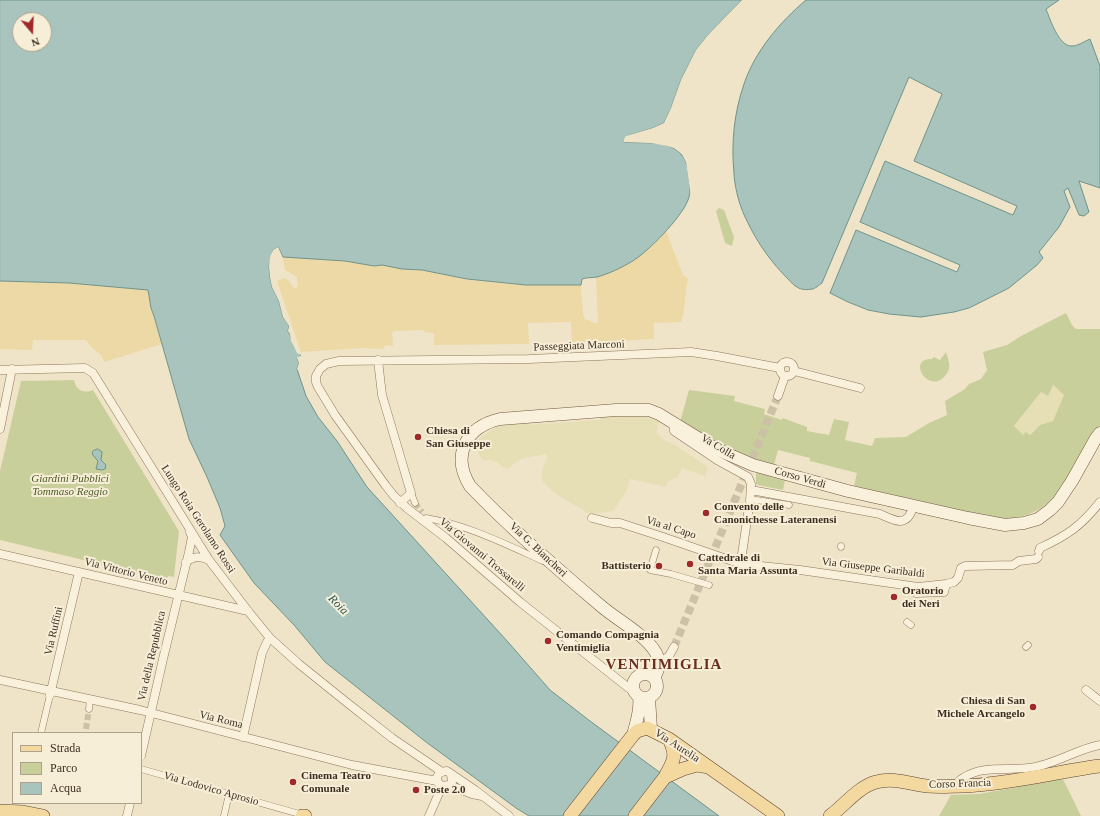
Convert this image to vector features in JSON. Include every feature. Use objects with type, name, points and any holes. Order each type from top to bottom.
[{"type":"main road","name":"Corso Verdi","points":[[470,437],[488,422],[500,419],[609,410],[649,410],[659,414],[716,450],[753,465],[821,485],[913,507],[1005,525],[1024,523],[1038,518],[1050,510],[1058,502],[1072,481],[1100,433]]},
{"type":"main road","name":"Via G. Biancheri","points":[[470,437],[461,454],[462,466],[470,486],[554,566],[614,617],[650,644],[656,652],[660,662]]},
{"type":"main road","points":[[654,678],[660,662]]},
{"type":"main road","points":[[641,696],[654,694],[657,689],[657,683],[654,678],[641,675],[634,682],[633,688],[641,696],[651,729]]},
{"type":"main road","points":[[570,816],[629,739],[639,714],[641,696]]},
{"type":"main road","name":"Via Aurelia","points":[[629,739],[637,731],[651,729],[669,739],[709,767]]},
{"type":"main road","points":[[669,739],[674,749],[678,765]]},
{"type":"main road","points":[[635,816],[665,777],[678,765],[697,765],[709,767],[778,816]]},
{"type":"main road","name":"Corso Francia","points":[[830,816],[864,788],[874,783],[886,780],[899,780],[928,786],[954,786],[1008,782],[1100,766]]},
{"type":"main road","points":[[0,811],[23,812],[43,816]]},
{"type":"street","name":"Passeggiata Marconi","points":[[335,415],[320,392],[316,382],[316,376],[320,369],[326,364],[339,361],[529,359],[691,352],[780,368]]},
{"type":"street","points":[[378,360],[382,396],[415,503]]},
{"type":"street","points":[[789,362],[793,364],[794,371],[790,376],[785,376],[781,373],[780,368],[782,364],[789,362]]},
{"type":"street","name":"Lungo Roia Gerolamo Rossi","points":[[12,370],[85,368],[93,373],[208,560],[270,638],[299,664],[392,738],[442,772]]},
{"type":"street","points":[[0,370],[12,370],[0,429]]},
{"type":"street","points":[[794,371],[860,388]]},
{"type":"street","points":[[778,396],[785,376]]},
{"type":"street","name":"Via Giovanni Trossarelli","points":[[335,415],[400,503],[424,519],[520,602],[641,696]]},
{"type":"street","name":"Va Colla","points":[[673,423],[674,431],[683,438],[717,460],[748,477],[751,484],[751,490]]},
{"type":"street","points":[[741,564],[751,490],[874,512],[897,522],[904,521],[912,512],[913,507]]},
{"type":"street","points":[[400,503],[412,493]]},
{"type":"street","points":[[750,502],[789,505]]},
{"type":"street","name":"Via Giuseppe Garibaldi","points":[[741,564],[800,568],[918,587],[946,584],[954,582],[958,578],[962,568],[975,566],[1013,565],[1019,561],[1036,559],[1039,552],[1071,532],[1087,518],[1100,502]]},
{"type":"street","points":[[422,512],[424,519],[452,523],[475,531],[554,566]]},
{"type":"street","name":"Via al Capo","points":[[592,518],[658,535],[741,564]]},
{"type":"street","name":"Via della Repubblica","points":[[142,752],[192,537],[189,528]]},
{"type":"street","points":[[656,550],[650,570],[709,585]]},
{"type":"street","name":"Via Vittorio Veneto","points":[[0,554],[248,611]]},
{"type":"street","points":[[186,562],[195,557],[208,560]]},
{"type":"street","name":"Via Ruffini","points":[[50,693],[79,572]]},
{"type":"street","points":[[243,737],[262,653],[270,638]]},
{"type":"street","points":[[660,662],[669,656],[674,647]]},
{"type":"street","name":"Via Roma","points":[[0,680],[50,693],[90,699],[151,713],[352,765],[443,784],[482,796]]},
{"type":"street","points":[[1086,690],[1100,701]]},
{"type":"street","points":[[41,732],[50,693]]},
{"type":"street","points":[[89,709],[90,699]]},
{"type":"street","points":[[954,786],[963,778],[977,771],[1037,767],[1100,745]]},
{"type":"street","name":"Via Lodovico Aprosio","points":[[142,769],[303,816]]},
{"type":"street","points":[[443,784],[438,774],[447,771],[476,790],[509,816]]},
{"type":"street","points":[[443,784],[452,782],[451,774]]},
{"type":"street","points":[[429,816],[443,784]]},
{"type":"street","points":[[224,816],[229,794]]},
{"type":"street","points":[[127,816],[130,804]]},
{"type":"shaded area","points":[[1052,385],[1064,395],[1053,421],[1040,425],[1029,435],[1023,435],[1014,427],[1041,392]]},
{"type":"shaded area","points":[[600,416],[647,417],[661,421],[656,432],[664,440],[675,445],[708,467],[705,476],[682,468],[678,477],[668,481],[666,487],[630,479],[626,492],[613,511],[590,514],[556,494],[543,482],[543,467],[547,459],[546,454],[521,459],[507,469],[496,462],[482,460],[475,446],[480,438],[499,426],[528,421],[529,425],[600,420]]},
{"type":"green space","points":[[719,208],[724,210],[734,237],[732,246],[725,243],[716,211]]},
{"type":"green space","points":[[1066,313],[1072,325],[1076,329],[1100,329],[1100,425],[1054,498],[1042,508],[1015,518],[999,519],[854,486],[857,473],[810,461],[810,458],[778,450],[774,465],[761,462],[726,448],[680,422],[689,390],[735,396],[734,401],[765,409],[764,414],[782,420],[783,418],[807,427],[807,431],[829,435],[834,419],[849,422],[845,440],[872,446],[875,438],[906,437],[929,423],[947,415],[945,401],[965,389],[969,384],[981,379],[987,370],[983,352],[1007,345],[1021,336]],"holes":[[[1053,385],[1064,395],[1053,421],[1040,425],[1030,435],[1026,432],[1023,435],[1014,426],[1041,392],[1048,396]]]},
{"type":"green space","points":[[946,352],[949,370],[945,376],[938,381],[927,379],[922,374],[920,369],[921,364],[924,360],[932,359],[934,357],[940,360]]},
{"type":"green space","name":"Giardini Pubblici Tommaso Reggio","points":[[74,380],[78,389],[86,392],[93,390],[179,531],[174,577],[168,576],[167,580],[0,540],[0,471],[21,381]]},
{"type":"green space","points":[[756,472],[785,480],[783,490],[756,484]]},
{"type":"green space","points":[[1063,779],[1081,816],[939,816],[951,795],[979,794]]},
{"type":"sand","points":[[666,231],[683,275],[688,279],[684,312],[681,322],[654,323],[654,339],[572,343],[571,322],[528,323],[529,344],[434,345],[434,333],[424,332],[424,330],[392,332],[393,346],[385,345],[384,349],[362,348],[301,352],[278,284],[278,280],[284,278],[288,280],[295,289],[298,286],[297,277],[285,270],[283,257],[345,261],[374,266],[382,265],[402,269],[422,270],[467,280],[527,285],[581,285],[583,314],[585,319],[598,323],[596,277],[625,264],[649,247]]},
{"type":"sand","points":[[0,281],[69,283],[148,290],[162,344],[104,362],[101,355],[92,348],[86,340],[33,340],[32,350],[0,349]]},
{"type":"water","name":"Roia","points":[[0,0],[742,0],[708,35],[696,50],[681,80],[664,123],[627,136],[624,142],[657,143],[675,149],[683,156],[686,162],[690,190],[688,200],[672,225],[646,251],[627,264],[601,276],[582,279],[581,285],[526,285],[467,279],[422,270],[402,269],[382,265],[374,266],[345,261],[283,257],[278,247],[273,250],[269,266],[272,287],[279,301],[283,317],[289,326],[288,331],[294,347],[301,355],[297,358],[299,363],[297,369],[306,396],[318,417],[337,441],[367,487],[550,690],[719,816],[529,816],[426,742],[325,662],[294,625],[254,583],[220,535],[225,526],[220,508],[189,439],[151,308],[148,290],[69,283],[0,281]]},
{"type":"water","points":[[806,0],[1059,0],[1046,9],[1059,37],[1067,45],[1072,46],[1090,39],[1100,66],[1100,188],[1079,181],[1089,212],[1084,216],[1079,215],[1068,188],[1064,191],[1070,207],[1059,227],[1039,252],[1043,258],[1037,265],[1009,288],[969,308],[921,317],[889,314],[868,310],[830,293],[856,230],[957,272],[960,265],[860,222],[885,161],[1013,215],[1017,206],[914,161],[942,94],[909,77],[822,283],[809,290],[800,289],[795,286],[766,253],[752,231],[743,211],[738,199],[735,180],[733,140],[738,106],[744,84],[755,60],[769,38]]},
{"type":"water","points":[[98,449],[102,452],[101,460],[106,465],[105,469],[102,470],[96,469],[98,461],[92,454],[93,451]]},
{"type":"pier","points":[[742,0],[744,0],[709,36],[698,52],[683,81],[666,124],[654,130],[628,137],[626,140],[651,141],[667,144],[684,152],[688,161],[692,188],[691,197],[686,162],[682,154],[674,148],[667,146],[651,143],[624,142],[624,139],[626,136],[664,123],[681,80],[696,50],[708,35]]},
{"type":"pier","points":[[278,247],[283,259],[277,250],[274,251],[271,266],[272,277],[274,286],[281,300],[285,316],[290,325],[293,340],[298,351],[302,352],[303,354],[303,357],[299,358],[301,363],[299,369],[300,372],[297,369],[299,363],[297,357],[301,355],[297,353],[291,341],[288,331],[289,326],[283,317],[270,277],[270,257],[273,250]]},
{"type":"tunnel","points":[[674,647],[778,396]]},
{"type":"tunnel","points":[[415,503],[422,512]]},
{"type":"tunnel","points":[[86,729],[89,709]]},
{"type":"place","name":"Chiesa di San Giuseppe","points":[[418,437]]},
{"type":"place","name":"Convento delle Canonichesse Lateranensi","points":[[706,513]]},
{"type":"place","name":"Cattedrale di Santa Maria Assunta","points":[[690,564]]},
{"type":"place","name":"Battisterio","points":[[659,566]]},
{"type":"place","name":"Oratorio dei Neri","points":[[894,597]]},
{"type":"place","name":"Comando Compagnia Ventimiglia","points":[[548,641]]},
{"type":"place","name":"Chiesa di San Michele Arcangelo","points":[[1033,707]]},
{"type":"place","name":"Cinema Teatro Comunale","points":[[293,782]]},
{"type":"place","name":"Poste 2.0","points":[[416,790]]},
{"type":"district","name":"VENTIMIGLIA","points":[[664,665]]}]
